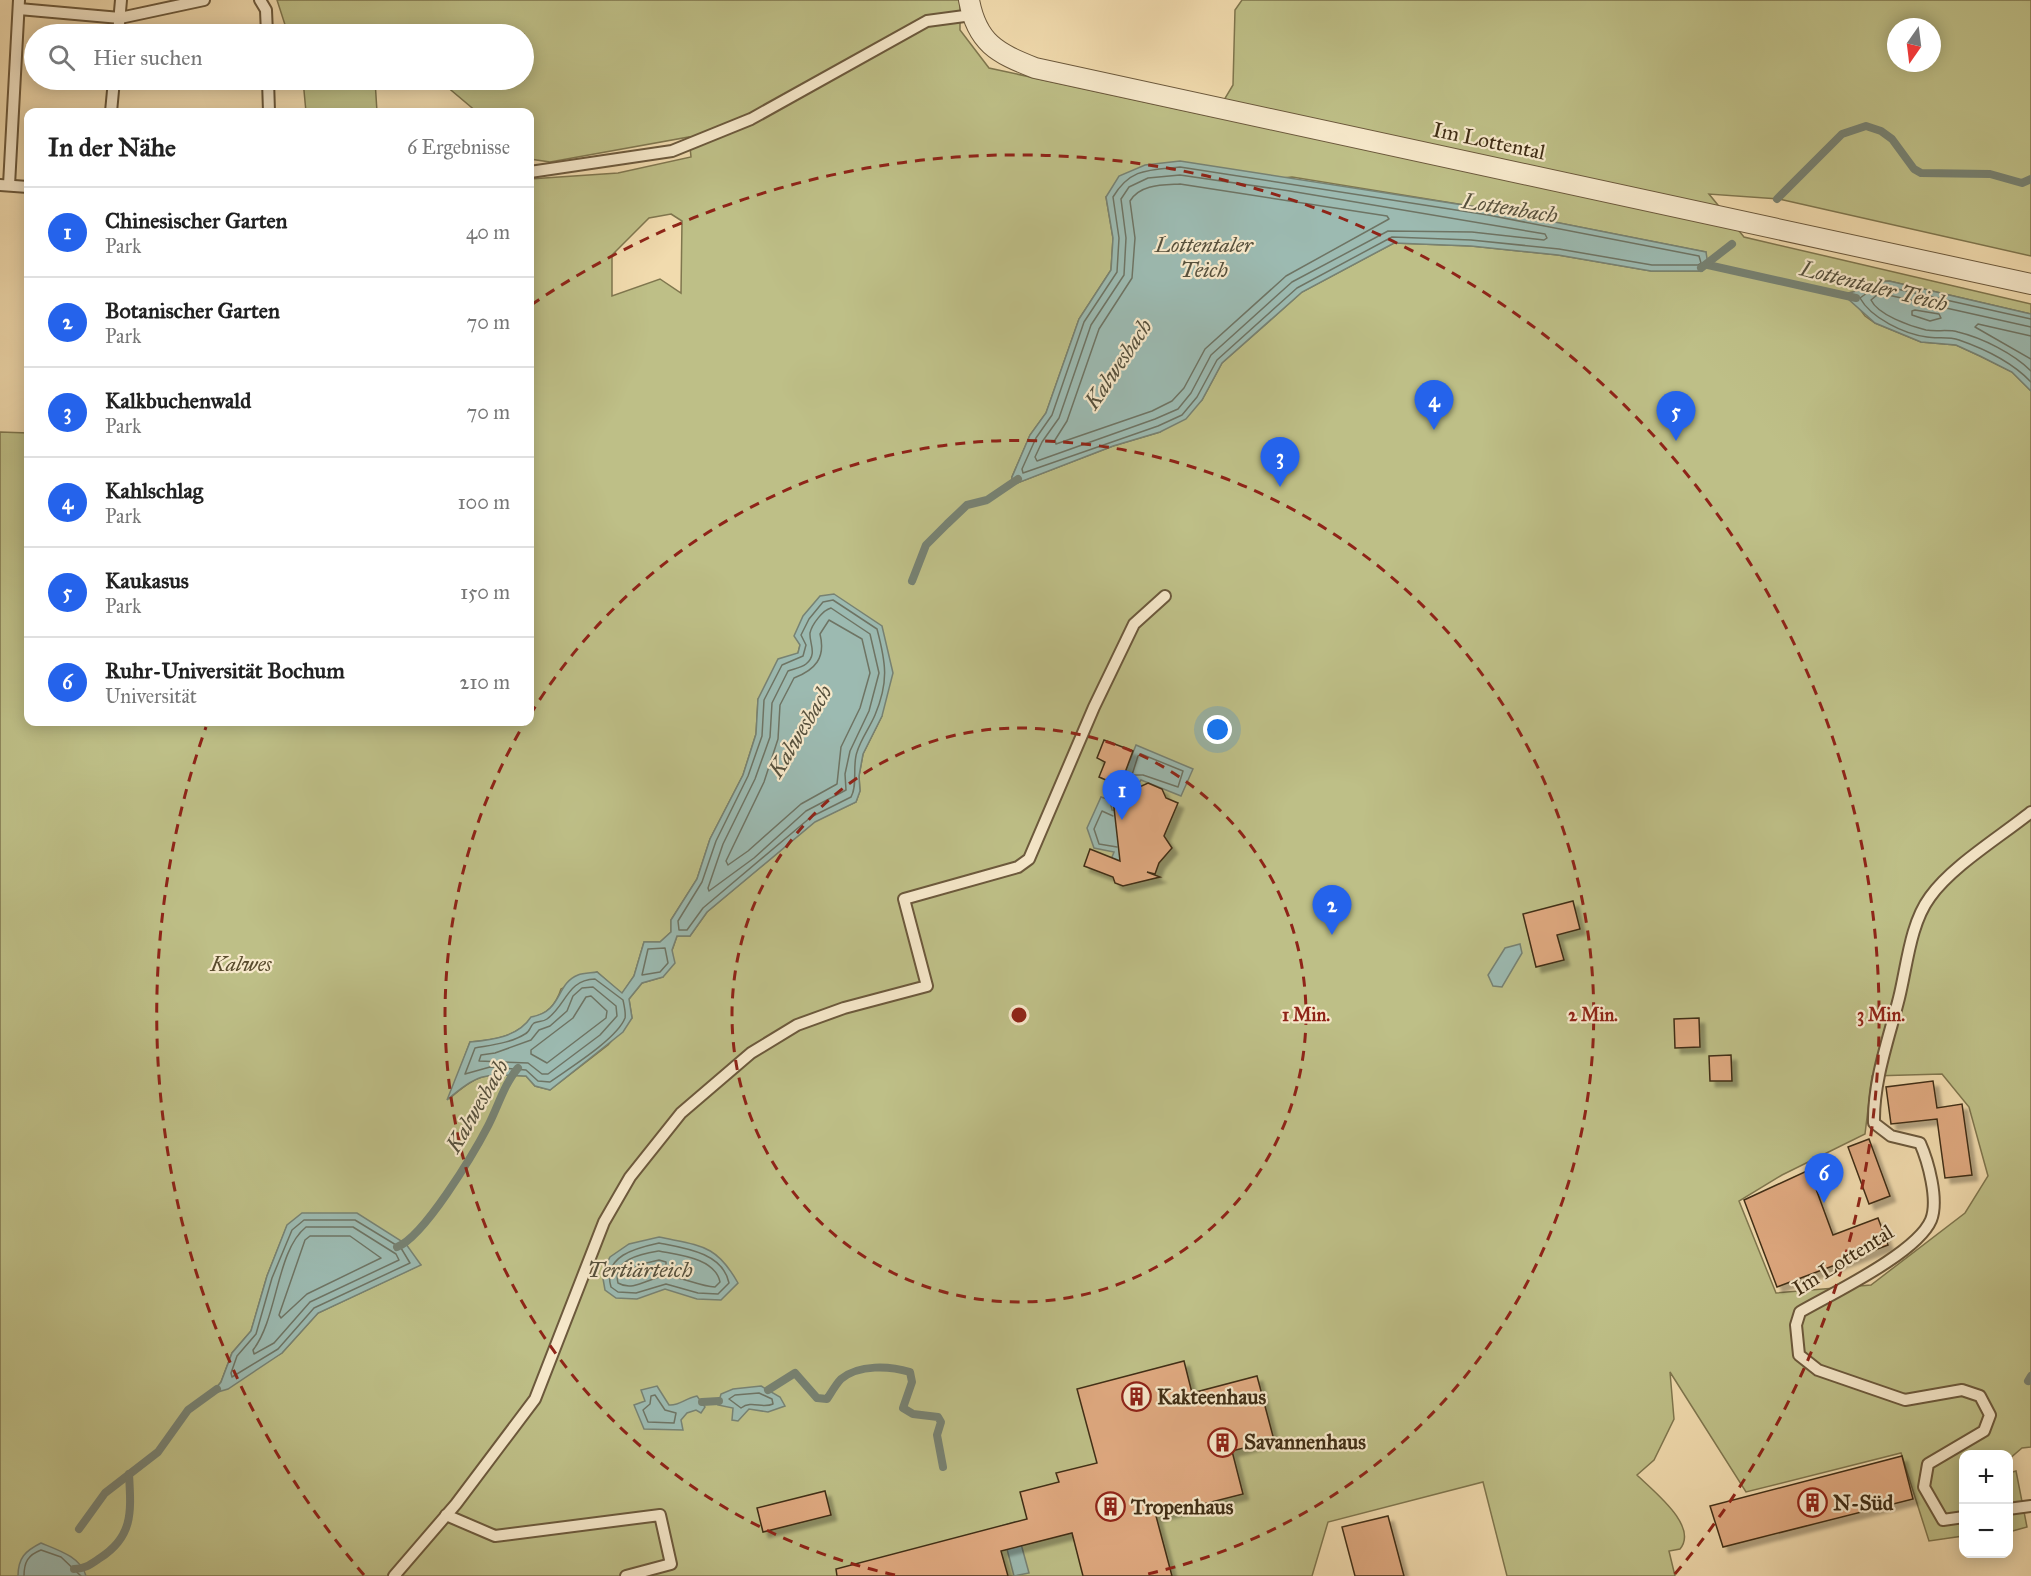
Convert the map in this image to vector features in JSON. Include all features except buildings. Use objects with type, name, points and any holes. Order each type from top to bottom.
[{"type":"street","name":"Im Lottental","points":[[970,7],[977,28],[997,50],[1035,68],[2031,284]]},
{"type":"lane","points":[[119,24],[121,0]]},
{"type":"lane","points":[[24,187],[5,185],[19,5],[120,18],[204,0]]},
{"type":"lane","points":[[260,0],[266,10],[267,24]]},
{"type":"lane","points":[[534,171],[672,151],[751,119],[927,21],[970,7]]},
{"type":"lane","points":[[111,108],[113,90]]},
{"type":"lane","points":[[268,90],[269,108]]},
{"type":"lane","points":[[394,1576],[446,1515],[535,1399],[604,1222],[630,1177],[660,1137],[681,1113],[751,1053],[797,1025],[843,1008],[927,987],[904,899],[1018,867],[1029,859],[1094,707],[1134,624],[1165,596]]},
{"type":"lane","name":"Im Lottental","points":[[1959,1518],[1943,1520],[1924,1487],[1928,1464],[1984,1431],[1990,1415],[1980,1396],[1962,1390],[1905,1400],[1818,1371],[1798,1355],[1796,1325],[1800,1312],[1914,1244],[1932,1219],[1930,1168],[1920,1143],[1891,1136],[1874,1123],[1873,1103],[1888,1040],[1916,927],[1929,898],[1963,864],[2031,812]]},
{"type":"lane","points":[[2013,1508],[2031,1506]]},
{"type":"lane","points":[[446,1515],[495,1536],[660,1515],[671,1564],[626,1576]]},
{"type":"green space","name":"Kalwes","points":[[277,0],[960,0],[960,30],[989,68],[1214,117],[1233,85],[1235,10],[1242,0],[2031,0],[2031,256],[1779,199],[1709,194],[1744,237],[2031,304],[2031,314],[1889,281],[1848,293],[1865,316],[1875,323],[1921,342],[1956,345],[2012,372],[2031,391],[2031,1447],[2022,1448],[2013,1456],[2013,1450],[1959,1450],[1959,1537],[1929,1541],[1901,1453],[1746,1492],[1670,1372],[1674,1419],[1654,1460],[1637,1475],[1672,1509],[1684,1530],[1684,1540],[1680,1549],[1669,1551],[1675,1576],[1507,1576],[1483,1482],[1328,1522],[1312,1576],[0,1576],[0,432],[24,433],[24,726],[534,726],[534,179],[618,173],[691,157],[689,137],[550,162],[534,160],[534,108],[472,108],[451,90],[534,90],[534,24],[285,24]],"holes":[[[1292,177],[1489,209],[1706,252],[1702,271],[1651,271],[1558,255],[1471,246],[1394,243],[1302,292],[1222,363],[1202,400],[1160,432],[1113,446],[1012,485],[1012,477],[1030,435],[1046,413],[1079,319],[1111,270],[1113,238],[1106,197]],[[671,214],[682,221],[681,293],[660,279],[612,296],[612,255],[649,218]],[[800,645],[882,716],[863,754],[859,776],[860,791],[856,802],[815,821],[707,912],[690,936],[677,936],[663,977],[642,983],[629,999],[632,1018],[608,1045],[550,1090],[535,1086],[526,1076],[493,1075],[469,1083],[449,1099],[470,1042],[496,1039],[512,1033],[531,1018],[550,1008],[561,989],[597,972],[622,994],[634,976],[644,942],[660,942],[671,932],[671,920],[697,879],[710,839],[743,775],[756,734],[758,699],[798,653]],[[1942,1074],[1969,1107],[1988,1176],[1965,1213],[1871,1285],[1776,1293],[1739,1201],[1782,1175],[1865,1134],[1872,1076]],[[287,1226],[420,1265],[318,1313],[282,1353],[212,1393],[221,1382],[232,1353],[251,1331],[267,1276]]]},
{"type":"green space","points":[[304,90],[376,90],[377,108],[306,108]]},
{"type":"green space","points":[[2016,1471],[2027,1527],[2013,1531],[2013,1504],[2013,1472]]},
{"type":"water","name":"Lottentaler Teich","points":[[1180,161],[1489,209],[1706,252],[1708,265],[1702,271],[1651,271],[1558,255],[1471,246],[1394,243],[1302,292],[1222,363],[1202,400],[1186,419],[1160,432],[1113,446],[1012,485],[1012,477],[1030,435],[1046,413],[1079,319],[1111,270],[1113,238],[1106,197],[1119,176],[1145,165]]},
{"type":"water","name":"Lottentaler Teich","points":[[1889,281],[2031,314],[2031,391],[2012,372],[1956,345],[1921,342],[1875,323],[1847,298],[1848,293]]},
{"type":"water","points":[[834,594],[882,626],[893,673],[882,716],[863,754],[859,776],[860,791],[856,802],[815,822],[707,912],[690,936],[677,936],[672,950],[675,963],[663,977],[642,983],[629,999],[632,1018],[623,1032],[550,1090],[535,1086],[526,1076],[491,1075],[467,1084],[447,1100],[470,1042],[504,1036],[519,1029],[531,1017],[549,1010],[565,985],[580,974],[597,972],[622,993],[634,976],[644,942],[660,942],[671,932],[671,920],[697,879],[710,839],[743,775],[756,734],[758,699],[778,659],[798,653],[800,645],[794,636],[803,616],[820,596]]},
{"type":"water","points":[[1136,745],[1193,769],[1181,796],[1141,780],[1138,784],[1110,773],[1126,770]]},
{"type":"water","points":[[1128,789],[1139,793],[1151,866],[1110,862],[1114,852],[1094,848],[1087,828],[1101,797],[1110,800],[1112,810],[1121,811]]},
{"type":"water","points":[[1520,944],[1522,953],[1502,987],[1493,986],[1488,975],[1505,948]]},
{"type":"water","points":[[302,1213],[357,1213],[406,1244],[421,1265],[318,1313],[282,1353],[228,1389],[211,1394],[221,1382],[232,1353],[251,1331],[267,1276],[287,1225]]},
{"type":"water","name":"Tertiärteich","points":[[659,1237],[686,1242],[706,1249],[722,1261],[738,1283],[721,1300],[697,1299],[665,1289],[637,1299],[616,1298],[605,1290],[602,1273],[610,1257],[629,1244]]},
{"type":"water","points":[[657,1386],[669,1405],[697,1396],[705,1407],[701,1413],[696,1410],[687,1413],[681,1420],[683,1430],[644,1429],[634,1405],[645,1401],[641,1390]]},
{"type":"water","points":[[761,1386],[780,1397],[785,1406],[768,1412],[749,1409],[738,1421],[732,1420],[733,1408],[718,1405],[721,1394],[733,1389]]},
{"type":"water","points":[[1015,1522],[1029,1573],[1014,1576],[1001,1526]]},
{"type":"water","points":[[41,1543],[74,1559],[86,1576],[18,1576],[21,1560],[31,1549]]},
{"type":"waterway","name":"Lottenbach","points":[[1777,199],[1842,134],[1866,126],[1881,131],[1892,139],[1914,169],[1921,173],[1990,174],[2022,183],[2031,179]]},
{"type":"waterway","name":"Lottenbach","points":[[1701,268],[1732,244]]},
{"type":"waterway","name":"Lottentaler Teich","points":[[1708,265],[1856,298]]},
{"type":"waterway","name":"Kalwesbach","points":[[912,581],[926,545],[947,524],[967,505],[987,500],[1018,479]]},
{"type":"waterway","name":"Kalwesbach","points":[[397,1247],[421,1228],[460,1174],[492,1119],[505,1088],[518,1068]]},
{"type":"waterway","points":[[768,1390],[795,1373],[817,1398],[827,1399],[841,1379],[857,1371],[893,1368],[910,1372],[912,1382],[903,1408],[913,1414],[938,1417],[941,1422],[937,1435],[943,1467]]},
{"type":"waterway","points":[[2028,1381],[2031,1376]]},
{"type":"waterway","name":"Kalwesbach","points":[[79,1529],[105,1493],[158,1452],[188,1410],[217,1389]]},
{"type":"waterway","points":[[702,1402],[719,1401]]},
{"type":"waterway","name":"Kalwesbach","points":[[74,1569],[85,1567],[100,1558],[111,1550],[125,1532],[130,1511],[129,1474]]},
{"type":"place","name":"Kahlschlag","points":[[1434,430]]},
{"type":"place","name":"Kaukasus","points":[[1676,441]]},
{"type":"place","name":"Kalkbuchenwald","points":[[1280,487]]},
{"type":"place","name":"Chinesischer Garten","points":[[1122,820]]},
{"type":"place","name":"Botanischer Garten","points":[[1332,935]]},
{"type":"place","name":"Ruhr-Universität Bochum","points":[[1824,1203]]},
{"type":"place","name":"Kakteenhaus","points":[[1136,1397]]},
{"type":"place","name":"Savannenhaus","points":[[1223,1442]]},
{"type":"place","name":"N-Süd","points":[[1812,1503]]},
{"type":"place","name":"Tropenhaus","points":[[1110,1507]]}]
